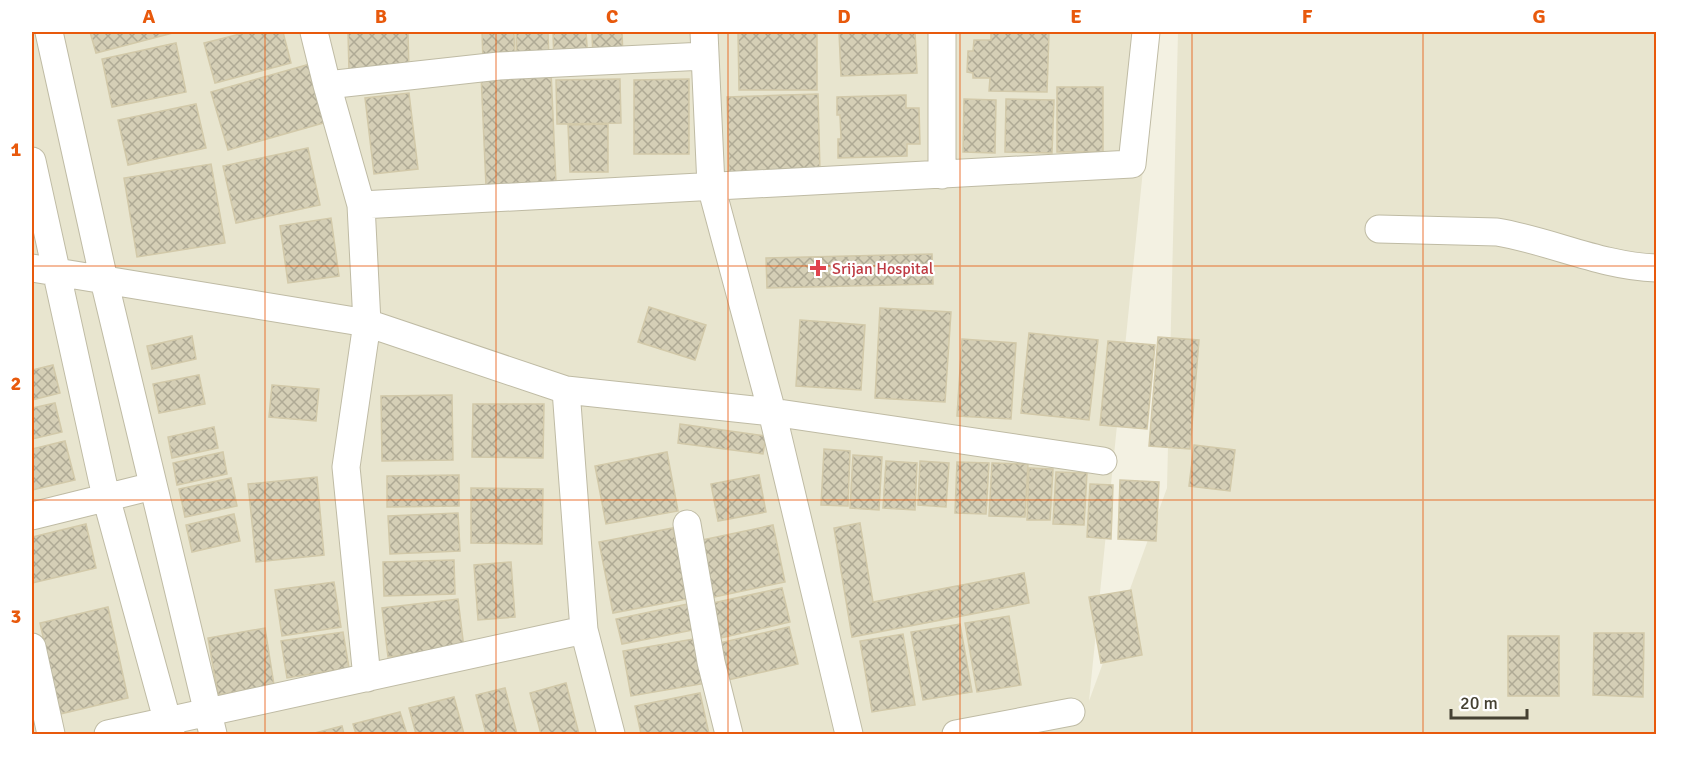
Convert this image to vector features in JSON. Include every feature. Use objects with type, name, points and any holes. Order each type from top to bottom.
[{"type":"street","points":[[49,32],[104,280],[210,724]]},
{"type":"street","points":[[314,32],[361,205],[367,323],[346,467],[367,678]]},
{"type":"street","points":[[942,32],[942,175]]},
{"type":"street","points":[[361,205],[1132,164],[1146,32]]},
{"type":"street","points":[[327,85],[705,44],[711,186],[772,412],[849,735]]},
{"type":"street","points":[[32,161],[43,270],[169,728]]},
{"type":"street","points":[[1379,229],[1497,232],[1516,235],[1621,265],[1656,268]]},
{"type":"street","points":[[43,270],[367,323],[566,390],[772,412],[1103,461]]},
{"type":"street","points":[[566,390],[584,630],[611,735]]},
{"type":"street","points":[[32,516],[153,486]]},
{"type":"street","points":[[687,524],[711,662],[729,735]]},
{"type":"street","points":[[108,735],[210,724],[367,678],[584,630]]},
{"type":"street","points":[[32,647],[51,735]]},
{"type":"street","points":[[956,735],[1071,712]]},
{"type":"shaded area","points":[[32,32],[1157,32],[1089,701],[1167,488],[1178,32],[1656,32],[1656,734],[32,734]]},
{"type":"building","points":[[90,32],[173,32],[173,33],[96,53]]},
{"type":"building","points":[[248,32],[283,32],[291,63],[215,83],[204,43]]},
{"type":"building","points":[[348,32],[408,32],[409,71],[349,72]]},
{"type":"building","points":[[482,32],[514,32],[515,60],[483,61]]},
{"type":"building","points":[[516,32],[548,32],[549,61],[517,62]]},
{"type":"building","points":[[553,32],[586,32],[588,60],[554,62]]},
{"type":"building","points":[[592,32],[622,32],[623,58],[593,59]]},
{"type":"building","points":[[738,32],[817,32],[817,90],[739,90]]},
{"type":"building","points":[[839,32],[915,32],[917,73],[841,76]]},
{"type":"building","points":[[991,32],[1049,33],[1047,92],[989,91],[990,78],[973,78],[973,73],[967,72],[968,51],[973,51],[974,40],[991,40]]},
{"type":"building","points":[[176,43],[186,92],[112,107],[102,59]]},
{"type":"building","points":[[310,64],[327,122],[228,150],[211,92]]},
{"type":"building","points":[[551,71],[556,183],[486,186],[481,74]]},
{"type":"building","points":[[620,79],[621,123],[557,124],[556,80]]},
{"type":"building","points":[[689,79],[689,154],[634,154],[634,80]]},
{"type":"building","points":[[1057,87],[1103,87],[1103,152],[1057,152]]},
{"type":"building","points":[[409,93],[418,169],[374,174],[365,98]]},
{"type":"building","points":[[818,94],[820,172],[729,174],[727,97]]},
{"type":"building","points":[[906,95],[906,108],[919,108],[920,144],[907,144],[907,156],[838,158],[838,139],[841,139],[837,97]]},
{"type":"building","points":[[964,99],[996,100],[995,153],[963,152]]},
{"type":"building","points":[[1006,99],[1054,100],[1052,153],[1005,152]]},
{"type":"building","points":[[196,104],[206,148],[128,165],[118,120]]},
{"type":"building","points":[[608,124],[608,172],[570,172],[568,125]]},
{"type":"building","points":[[308,148],[320,205],[236,223],[223,166]]},
{"type":"building","points":[[211,164],[225,243],[137,257],[124,178]]},
{"type":"building","points":[[331,218],[339,276],[288,283],[280,226]]},
{"type":"building","points":[[932,254],[933,284],[767,288],[766,258]]},
{"type":"building","points":[[649,307],[706,325],[695,360],[638,342]]},
{"type":"building","points":[[880,308],[951,312],[945,402],[875,398]]},
{"type":"building","points":[[800,320],[865,325],[861,390],[796,386]]},
{"type":"building","points":[[1029,333],[1098,340],[1089,420],[1021,413]]},
{"type":"building","points":[[192,336],[196,359],[152,369],[147,346]]},
{"type":"building","points":[[1158,337],[1199,340],[1190,449],[1149,446]]},
{"type":"building","points":[[962,339],[1016,343],[1011,419],[957,416]]},
{"type":"building","points":[[1108,341],[1155,345],[1147,429],[1100,425]]},
{"type":"building","points":[[53,365],[60,393],[32,400],[32,370]]},
{"type":"building","points":[[199,375],[205,404],[159,413],[153,384]]},
{"type":"building","points":[[272,385],[319,389],[316,421],[269,417]]},
{"type":"building","points":[[452,395],[453,460],[382,461],[381,396]]},
{"type":"building","points":[[55,403],[62,432],[32,439],[32,408]]},
{"type":"building","points":[[473,404],[544,404],[543,458],[472,457]]},
{"type":"building","points":[[680,424],[766,436],[763,454],[678,443]]},
{"type":"building","points":[[214,427],[218,448],[172,458],[168,437]]},
{"type":"building","points":[[65,441],[75,480],[32,490],[32,449]]},
{"type":"building","points":[[1194,445],[1235,450],[1230,491],[1189,486]]},
{"type":"building","points":[[824,449],[850,451],[848,506],[821,505]]},
{"type":"building","points":[[223,452],[227,474],[177,485],[173,463]]},
{"type":"building","points":[[667,452],[678,511],[606,524],[595,466]]},
{"type":"building","points":[[853,455],[882,457],[879,510],[850,508]]},
{"type":"building","points":[[886,461],[917,463],[915,510],[883,508]]},
{"type":"building","points":[[920,461],[949,463],[946,507],[918,505]]},
{"type":"building","points":[[957,462],[989,463],[986,514],[955,513]]},
{"type":"building","points":[[992,463],[1028,464],[1025,517],[989,516]]},
{"type":"building","points":[[1029,468],[1053,469],[1050,520],[1027,520]]},
{"type":"building","points":[[1056,472],[1087,473],[1084,525],[1053,524]]},
{"type":"building","points":[[459,475],[459,506],[387,507],[387,476]]},
{"type":"building","points":[[759,475],[766,512],[718,521],[711,484]]},
{"type":"building","points":[[317,477],[324,555],[256,562],[248,484]]},
{"type":"building","points":[[231,478],[237,506],[185,517],[179,489]]},
{"type":"building","points":[[1120,480],[1159,482],[1156,541],[1118,539]]},
{"type":"building","points":[[1090,484],[1113,485],[1111,539],[1087,537]]},
{"type":"building","points":[[471,488],[543,489],[542,544],[471,543]]},
{"type":"building","points":[[458,513],[460,551],[390,554],[388,516]]},
{"type":"building","points":[[234,514],[240,541],[192,552],[186,525]]},
{"type":"building","points":[[860,523],[873,602],[1024,573],[1029,603],[852,637],[834,528]]},
{"type":"building","points":[[86,524],[96,568],[32,583],[32,537]]},
{"type":"building","points":[[773,525],[785,582],[709,598],[697,541]]},
{"type":"building","points":[[673,528],[687,599],[613,613],[599,542]]},
{"type":"building","points":[[454,560],[455,594],[384,596],[383,562]]},
{"type":"building","points":[[511,562],[515,617],[478,620],[474,565]]},
{"type":"building","points":[[334,582],[341,627],[282,636],[275,590]]},
{"type":"building","points":[[782,588],[790,622],[716,639],[708,604]]},
{"type":"building","points":[[1131,590],[1142,655],[1101,663],[1089,597]]},
{"type":"building","points":[[458,599],[464,648],[388,657],[382,608]]},
{"type":"building","points":[[688,604],[693,630],[622,644],[616,619]]},
{"type":"building","points":[[108,607],[128,698],[60,714],[40,623]]},
{"type":"building","points":[[1009,616],[1021,685],[977,692],[965,623]]},
{"type":"building","points":[[960,624],[972,692],[923,700],[911,632]]},
{"type":"building","points":[[789,627],[798,664],[723,681],[715,644]]},
{"type":"building","points":[[265,628],[274,685],[218,695],[208,638]]},
{"type":"building","points":[[343,632],[349,668],[287,678],[281,641]]},
{"type":"building","points":[[1594,633],[1644,633],[1643,697],[1593,695]]},
{"type":"building","points":[[903,634],[915,705],[872,712],[860,641]]},
{"type":"building","points":[[1508,636],[1559,636],[1559,696],[1508,696]]},
{"type":"building","points":[[699,638],[707,683],[631,696],[623,651]]},
{"type":"building","points":[[566,683],[579,734],[541,734],[530,693]]},
{"type":"building","points":[[505,688],[517,734],[486,734],[476,695]]},
{"type":"building","points":[[700,693],[709,734],[641,734],[635,706]]},
{"type":"building","points":[[454,697],[464,734],[416,734],[409,708]]},
{"type":"building","points":[[400,712],[407,734],[356,734],[353,724]]},
{"type":"building","points":[[342,726],[344,734],[311,734]]},
{"type":"place","name":"Srijan Hospital","points":[[818,268]]}]
